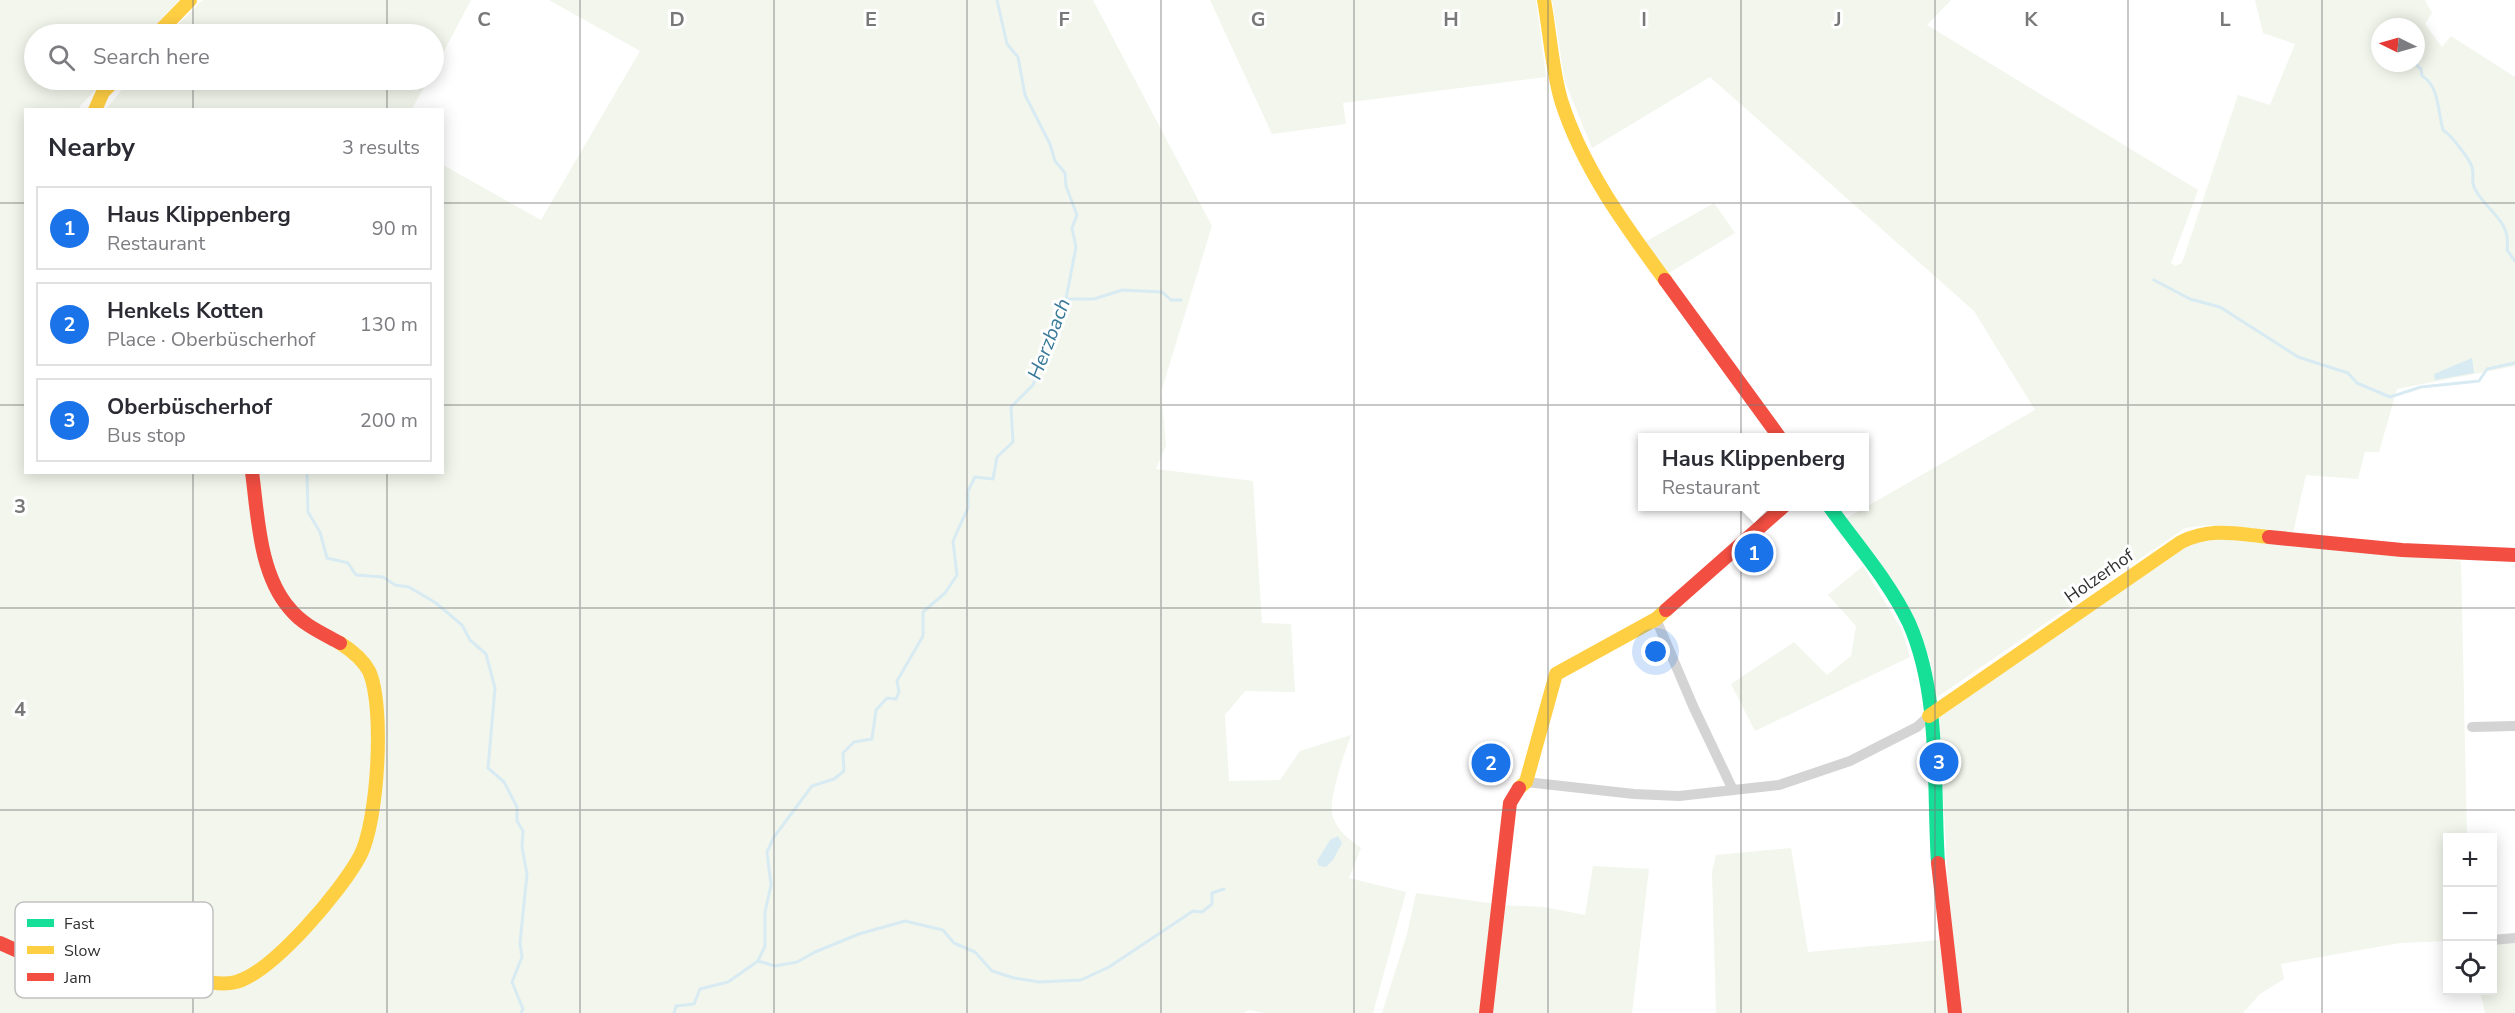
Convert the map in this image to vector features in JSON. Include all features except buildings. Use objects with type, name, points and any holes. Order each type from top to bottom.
[{"type":"street","points":[[167,24],[190,0]]},
{"type":"street","points":[[1544,0],[1561,99],[1579,147],[1616,213],[1776,433]]},
{"type":"street","points":[[96,108],[105,90]]},
{"type":"street","points":[[213,983],[237,983],[256,974],[276,959],[360,856],[373,816],[378,775],[372,677],[364,660],[351,649],[303,623],[288,608],[276,587],[268,564],[252,474]]},
{"type":"street","points":[[1486,1013],[1510,803],[1517,790],[1526,782],[1556,674],[1656,619],[1779,511]]},
{"type":"street","points":[[1832,511],[1885,585],[1908,624],[1923,665],[1929,716],[1938,867],[1955,1013]]},
{"type":"street","name":"Holzerhof","points":[[1929,716],[2181,542],[2198,534],[2215,532],[2421,552],[2515,555]]},
{"type":"street","points":[[1656,619],[1693,706],[1733,790]]},
{"type":"street","points":[[1526,782],[1634,794],[1679,796],[1779,785],[1850,761],[1917,727],[1929,716]]},
{"type":"street","points":[[2472,727],[2515,726]]},
{"type":"street","points":[[2497,940],[2515,938]]},
{"type":"street","points":[[0,943],[15,950]]},
{"type":"shaded area","points":[[0,0],[179,0],[156,24],[24,24],[24,90],[95,90],[80,108],[24,108],[24,474],[444,474],[444,166],[541,220],[640,51],[549,0],[1093,0],[1212,226],[1161,392],[1166,445],[1156,469],[1253,481],[1262,623],[1291,624],[1295,692],[1245,691],[1225,715],[1229,781],[1280,780],[1300,751],[1351,735],[1332,800],[1335,822],[1348,838],[1361,848],[1349,878],[1406,892],[1373,1013],[1263,1013],[1250,1010],[1243,1013],[0,1013]]},
{"type":"shaded area","points":[[203,0],[471,0],[444,51],[444,24],[178,24]]},
{"type":"shaded area","points":[[1210,0],[1536,0],[1546,77],[1343,103],[1346,124],[1272,134]]},
{"type":"shaded area","points":[[1552,0],[1951,0],[1927,25],[2198,190],[2171,263],[2175,266],[2182,263],[2238,95],[2270,105],[2295,44],[2263,33],[2255,0],[2425,0],[2432,13],[2425,24],[2442,47],[2451,36],[2515,77],[2515,366],[2397,389],[2379,452],[2365,452],[2358,479],[2306,475],[2293,533],[2208,525],[2185,528],[1936,698],[1930,659],[1914,625],[1845,519],[1859,511],[1869,511],[1869,505],[2035,410],[1974,311],[1710,77],[1592,148],[1565,82]]},
{"type":"shaded area","points":[[122,90],[422,90],[413,108],[107,108]]},
{"type":"shaded area","points":[[1714,203],[1735,233],[1669,273],[1645,242]]},
{"type":"shaded area","points":[[2472,358],[2474,373],[2435,380],[2434,374]]},
{"type":"shaded area","points":[[2212,536],[2461,561],[2467,833],[2443,833],[2443,941],[2400,943],[2281,964],[2284,979],[2260,994],[2243,1013],[1962,1013],[1950,922],[1939,718],[2187,543]]},
{"type":"shaded area","points":[[1863,566],[1902,630],[1910,657],[1755,731],[1731,684],[1794,642],[1827,675],[1851,656],[1856,626],[1828,595]]},
{"type":"shaded area","points":[[1338,836],[1342,843],[1333,860],[1326,867],[1319,866],[1317,861],[1330,840]]},
{"type":"shaded area","points":[[1791,848],[1808,952],[1939,940],[1948,1013],[1716,1013],[1712,872],[1716,855]]},
{"type":"shaded area","points":[[1593,866],[1649,869],[1632,1013],[1490,1013],[1501,905],[1544,907],[1585,915]]},
{"type":"shaded area","points":[[1416,893],[1496,904],[1484,1013],[1382,1013],[1407,934]]},
{"type":"shaded area","points":[[2497,939],[2515,939],[2515,1013],[2485,1013],[2481,995],[2497,995]]},
{"type":"waterway","name":"Herzbach","points":[[674,1013],[676,1006],[694,1004],[700,989],[728,982],[758,961],[765,946],[765,912],[771,885],[767,852],[774,837],[812,786],[834,779],[844,771],[843,753],[854,742],[872,739],[876,710],[887,698],[896,699],[899,692],[897,681],[923,636],[923,612],[945,593],[957,575],[953,541],[968,508],[968,491],[975,477],[993,479],[997,457],[1013,442],[1011,407],[1033,385],[1066,299],[1076,247],[1072,228],[1077,215],[1066,186],[1065,173],[1055,161],[1050,144],[1025,95],[1018,57],[1007,44],[997,0]]},
{"type":"waterway","points":[[2421,72],[2435,92],[2443,130],[2470,163],[2475,190],[2503,225],[2506,232],[2507,250],[2515,261]]},
{"type":"waterway","points":[[2154,280],[2190,299],[2220,307],[2298,357],[2348,373],[2357,383],[2390,397],[2421,387],[2479,381],[2487,369],[2515,363]]},
{"type":"waterway","points":[[1066,299],[1094,299],[1122,290],[1162,292],[1171,300],[1181,300]]},
{"type":"waterway","points":[[307,474],[308,512],[320,532],[327,558],[348,563],[356,575],[383,577],[395,585],[409,587],[436,603],[462,625],[470,640],[486,654],[495,688],[488,768],[504,782],[517,807],[517,821],[523,831],[522,847],[527,874],[520,943],[522,957],[512,982],[523,1009],[521,1013]]},
{"type":"waterway","points":[[758,961],[775,966],[797,962],[859,934],[905,921],[943,930],[954,943],[975,952],[992,971],[1014,978],[1039,982],[1081,980],[1109,967],[1193,911],[1202,912],[1212,904],[1212,893],[1224,889]]},
{"type":"traffic: fast","points":[[1833,511],[1892,592],[1909,623],[1919,651],[1926,680],[1934,742],[1938,863]]},
{"type":"traffic: slow","points":[[167,24],[190,0]]},
{"type":"traffic: slow","points":[[1544,0],[1555,76],[1561,100],[1580,149],[1634,238],[1665,280]]},
{"type":"traffic: slow","points":[[96,108],[105,90]]},
{"type":"traffic: slow","points":[[1929,716],[2181,542],[2192,537],[2214,533],[2269,537]]},
{"type":"traffic: slow","points":[[1519,788],[1526,782],[1556,674],[1656,619],[1666,610]]},
{"type":"traffic: slow","points":[[213,982],[236,982],[251,975],[287,947],[338,889],[360,856],[366,840],[375,792],[377,710],[369,671],[356,655],[340,643]]},
{"type":"traffic: jam","points":[[1665,280],[1776,433]]},
{"type":"traffic: jam","points":[[252,474],[258,525],[266,562],[280,595],[301,620],[340,643]]},
{"type":"traffic: jam","points":[[1666,610],[1778,511]]},
{"type":"traffic: jam","points":[[2269,537],[2402,550],[2515,555]]},
{"type":"traffic: jam","points":[[1486,1013],[1510,803],[1519,788]]},
{"type":"traffic: jam","points":[[1938,863],[1955,1013]]},
{"type":"traffic: jam","points":[[0,943],[15,950]]},
{"type":"place","name":"Haus Klippenberg","points":[[1754,553]]},
{"type":"place","name":"Oberbüscherhof","points":[[1939,762]]},
{"type":"place","name":"Henkels Kotten","points":[[1491,763]]}]
